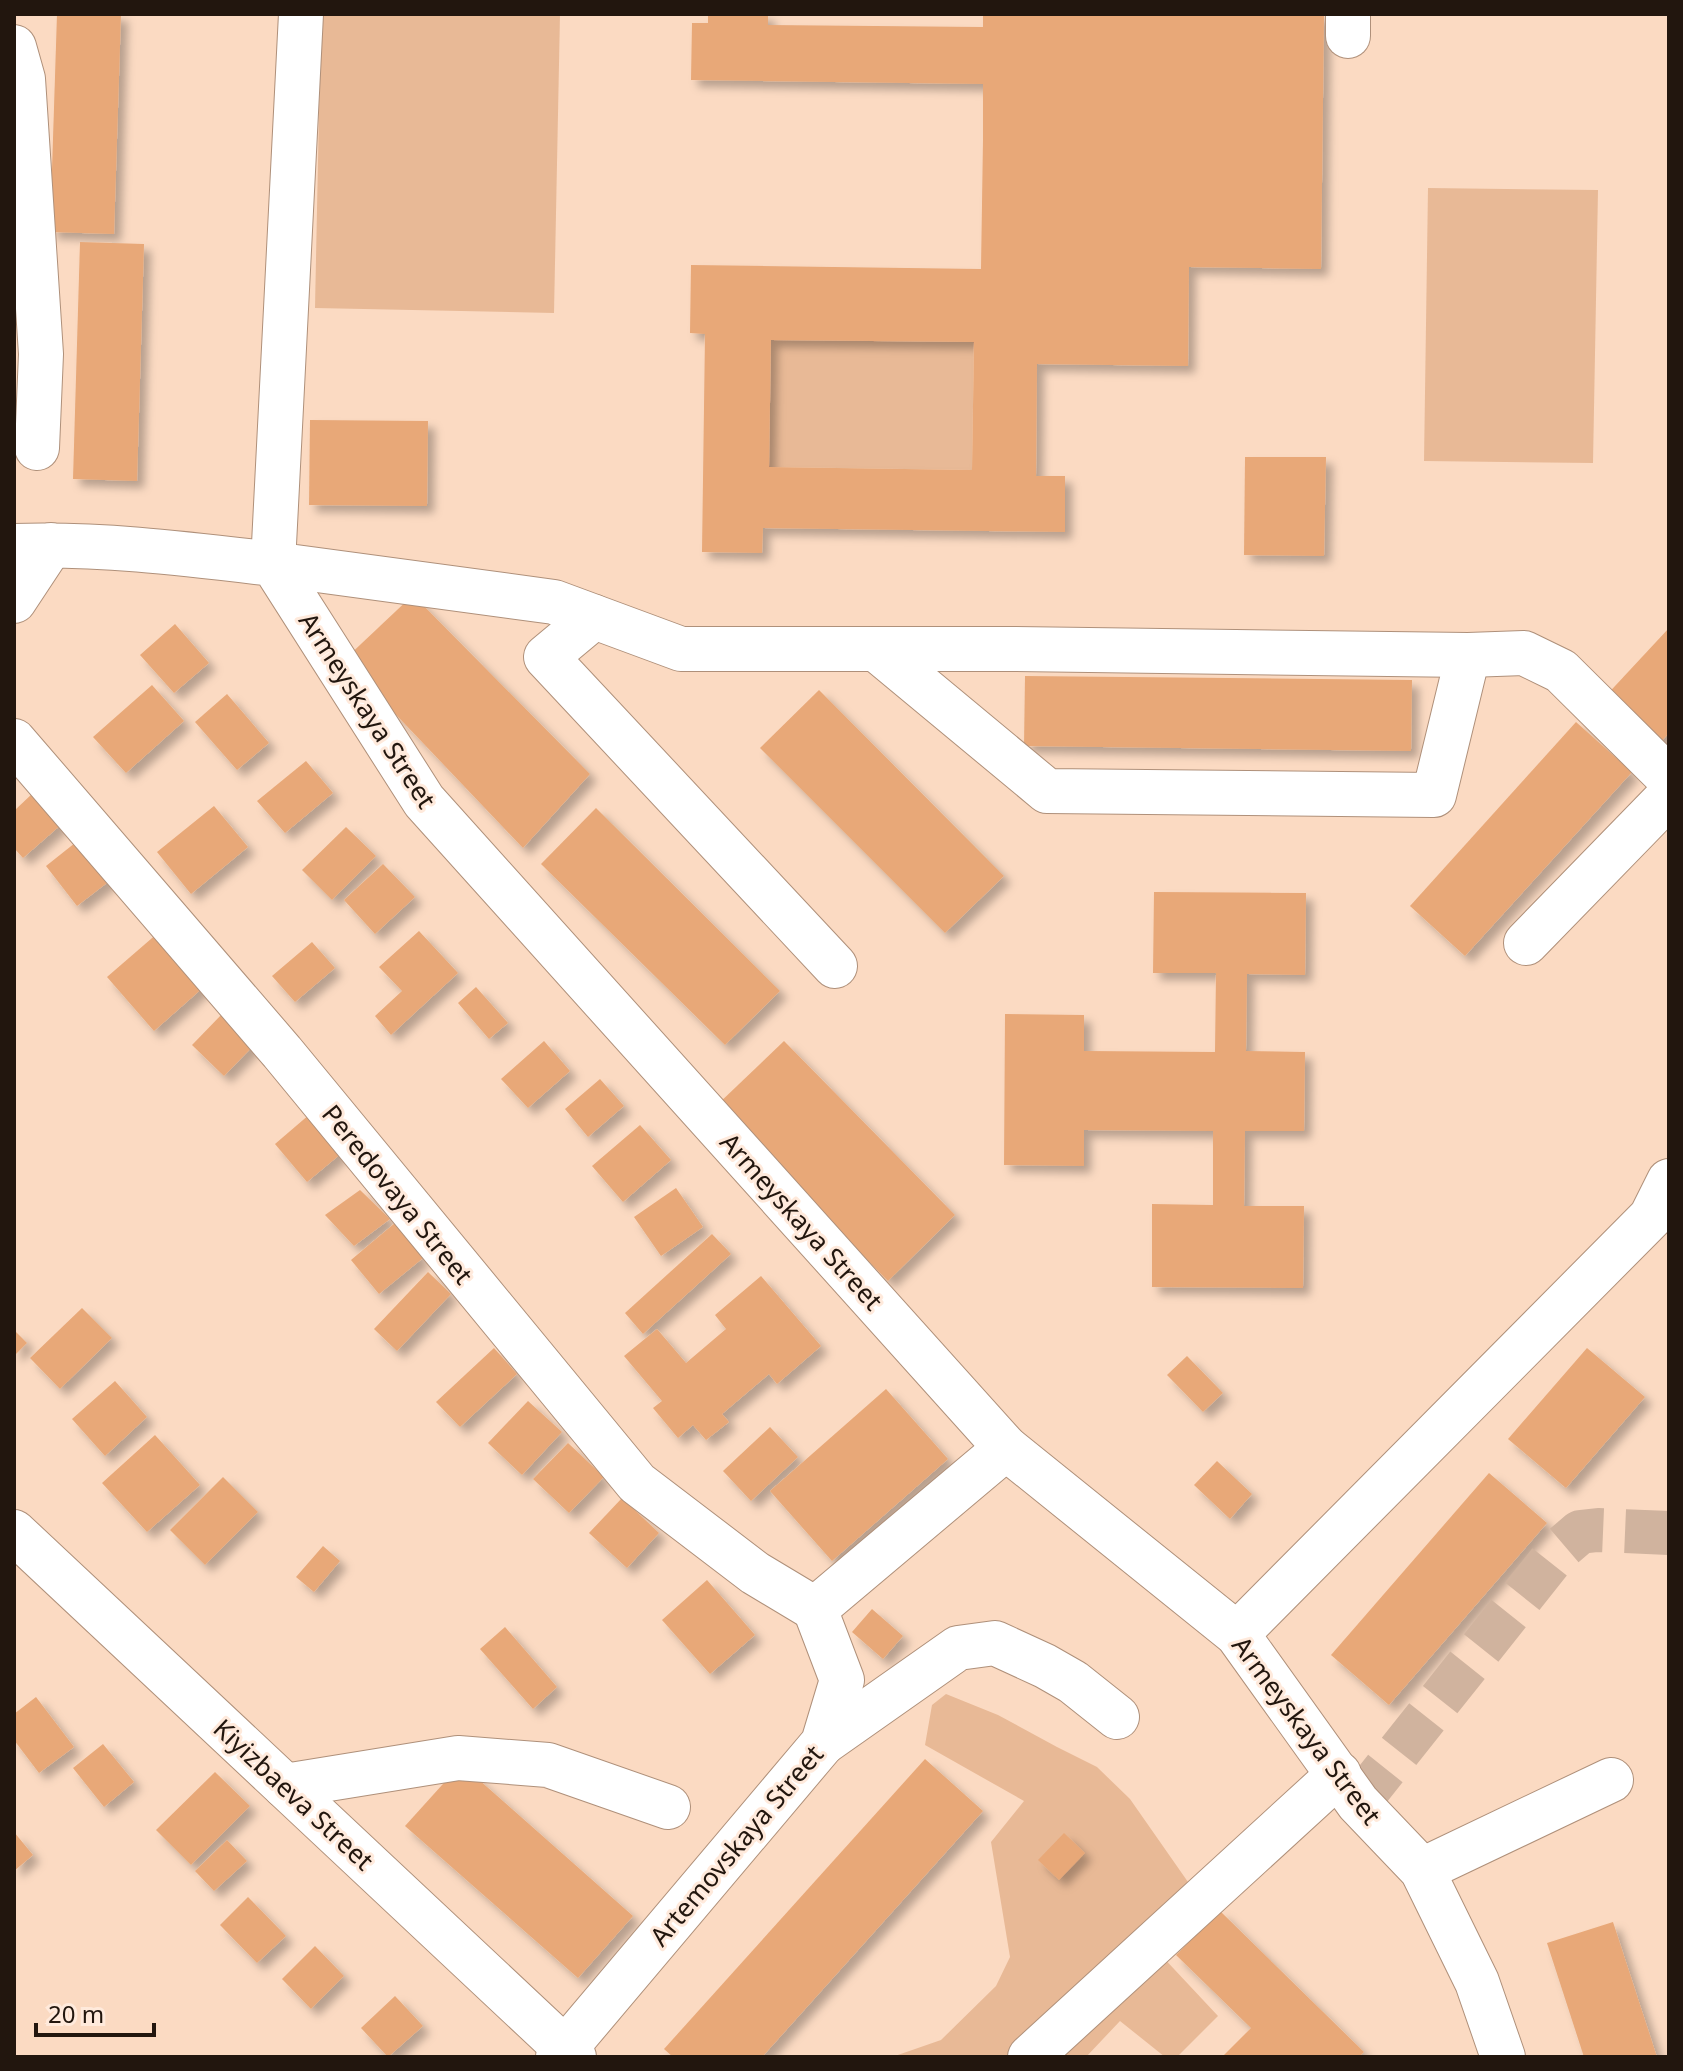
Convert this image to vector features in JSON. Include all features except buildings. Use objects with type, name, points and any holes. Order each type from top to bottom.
[{"type":"street","points":[[273,564],[301,14]]},
{"type":"street","points":[[14,47],[23,79],[38,294],[41,354],[37,448]]},
{"type":"street","points":[[14,601],[32,546],[186,554],[554,602],[681,649],[1524,653],[1561,671],[1669,778]]},
{"type":"street","name":"Armeyskaya Street","points":[[273,564],[424,801],[1006,1448],[1237,1634],[1358,1803],[1422,1870],[1477,1982],[1503,2057]]},
{"type":"street","points":[[594,617],[546,657],[835,966]]},
{"type":"street","points":[[876,649],[1047,791],[1419,795],[1434,795],[1468,655]]},
{"type":"street","name":"Peredovaya Street","points":[[14,741],[282,1052],[637,1483],[755,1573],[815,1609]]},
{"type":"street","points":[[1526,943],[1669,796]]},
{"type":"street","points":[[1237,1634],[1651,1217],[1669,1181]]},
{"type":"street","points":[[815,1609],[1006,1448]]},
{"type":"street","name":"Kiyizbaeva Street","points":[[14,1532],[566,2054]]},
{"type":"street","name":"Artemovskaya Street","points":[[566,2054],[823,1743],[842,1680],[815,1609]]},
{"type":"street","points":[[823,1743],[958,1648],[995,1643],[1064,1677],[1117,1717]]},
{"type":"street","points":[[285,1786],[458,1758],[548,1765],[668,1807]]},
{"type":"street","points":[[1030,2057],[1339,1774]]},
{"type":"street","points":[[1422,1870],[1611,1780]]},
{"type":"shaded area","points":[[321,14],[560,14],[554,313],[315,308]]},
{"type":"shaded area","points":[[1428,188],[1598,190],[1593,463],[1424,461]]},
{"type":"shaded area","points":[[771,340],[974,342],[972,470],[769,467]]},
{"type":"shaded area","points":[[946,1694],[998,1715],[1097,1767],[1130,1799],[1188,1882],[1145,1938],[1218,2016],[1177,2057],[1165,2057],[1120,2021],[1086,2057],[892,2057],[941,2040],[996,1986],[1010,1957],[991,1842],[1024,1801],[925,1745],[932,1705]]},
{"type":"tunnel","points":[[1358,1803],[1559,1550],[1580,1532],[1669,1533]]}]
